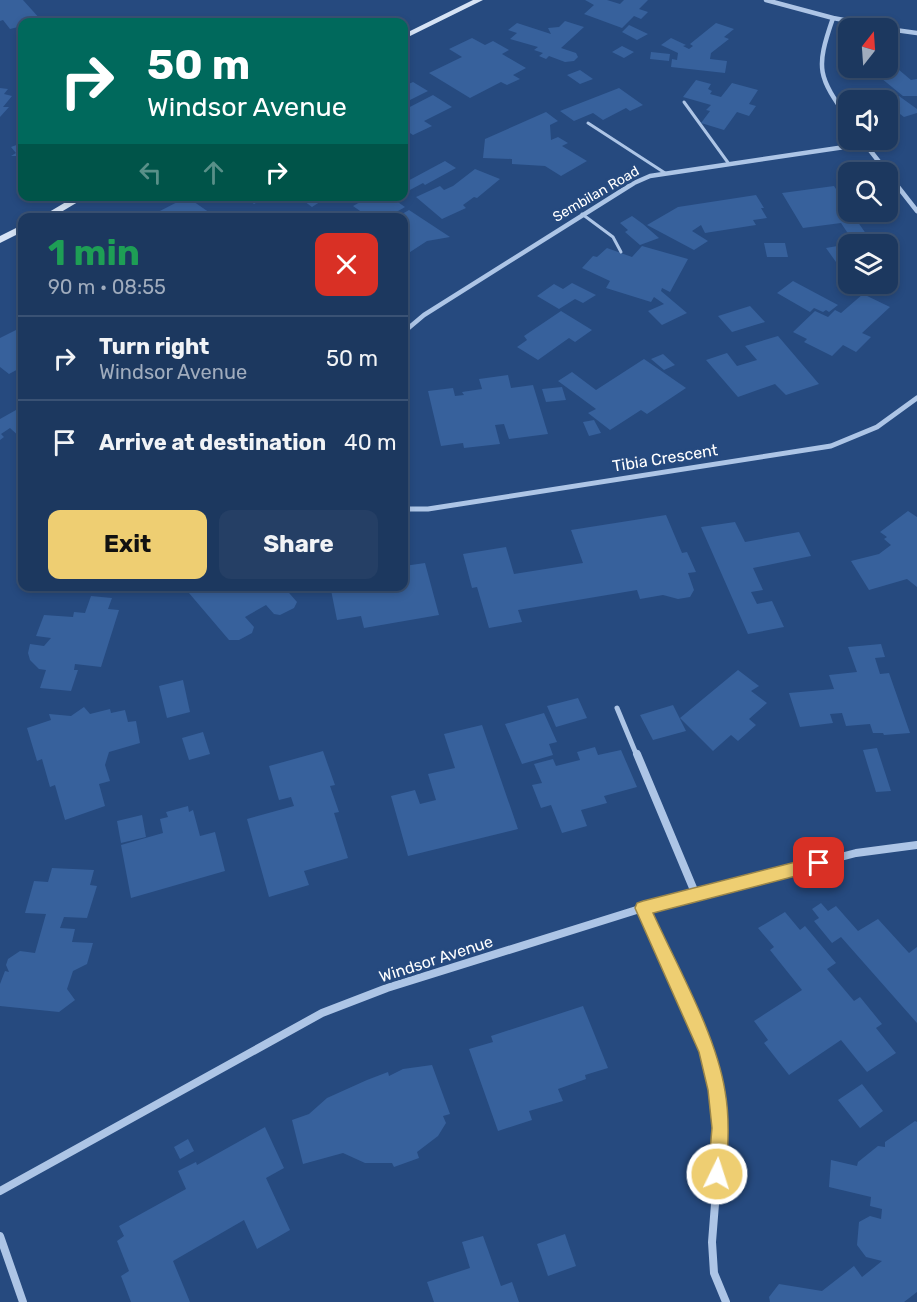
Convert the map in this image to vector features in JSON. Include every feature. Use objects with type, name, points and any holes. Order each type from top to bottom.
[{"type":"street","points":[[408,35],[479,0]]},
{"type":"street","points":[[766,0],[838,19]]},
{"type":"street","points":[[833,18],[820,55],[819,67],[823,82],[838,104]]},
{"type":"street","points":[[898,30],[917,33]]},
{"type":"street","name":"Sembilan Road","points":[[408,329],[424,315],[634,183],[665,173],[838,146]]},
{"type":"street","points":[[870,150],[879,162]]},
{"type":"street","points":[[898,186],[917,211]]},
{"type":"street","points":[[52,213],[75,201]]},
{"type":"street","points":[[0,240],[18,230]]},
{"type":"street","name":"Tibia Crescent","points":[[408,509],[428,508],[831,446],[859,437],[884,424],[917,398]]},
{"type":"street","points":[[617,708],[696,895]]},
{"type":"street","name":"Windsor Avenue","points":[[0,1191],[322,1013],[387,988],[643,908],[856,853],[917,845]]},
{"type":"street","points":[[643,908],[708,1052],[717,1090],[721,1128],[712,1242],[714,1273],[726,1302]]},
{"type":"street","points":[[0,1236],[22,1302]]},
{"type":"lane","points":[[684,102],[729,164]]},
{"type":"lane","points":[[588,123],[665,173]]},
{"type":"lane","points":[[582,214],[613,237],[621,252]]},
{"type":"building","points":[[0,0],[23,0],[39,18],[18,18],[18,27],[10,29],[3,20],[0,21]]},
{"type":"building","points":[[585,0],[607,0],[620,4],[624,0],[648,0],[639,9],[648,12],[641,19],[634,16],[622,28],[584,14],[594,5]]},
{"type":"building","points":[[565,21],[584,27],[561,48],[576,53],[578,57],[574,61],[565,62],[549,56],[546,59],[539,56],[543,53],[534,50],[538,47],[510,39],[517,33],[508,30],[517,23],[551,34],[548,28],[559,27]]},
{"type":"building","points":[[716,23],[734,29],[724,37],[729,39],[711,53],[710,59],[727,61],[725,73],[671,67],[672,59],[677,60],[678,53],[661,45],[671,38],[686,45],[683,46],[689,49],[693,46],[690,44]]},
{"type":"building","points":[[629,25],[648,34],[637,40],[622,32]]},
{"type":"building","points":[[472,38],[485,45],[493,41],[509,50],[502,54],[526,68],[513,75],[520,79],[507,85],[501,82],[470,98],[429,73],[462,57],[449,49]]},
{"type":"building","points":[[622,46],[634,52],[624,58],[612,52]]},
{"type":"building","points":[[651,52],[670,54],[669,61],[650,59]]},
{"type":"building","points":[[898,69],[911,80],[917,79],[917,96],[903,96],[881,78],[898,78]]},
{"type":"building","points":[[580,70],[593,79],[580,84],[567,75]]},
{"type":"building","points":[[696,80],[711,84],[708,89],[712,91],[710,94],[721,97],[732,83],[758,90],[749,104],[756,106],[749,116],[737,112],[724,130],[701,123],[710,111],[706,110],[711,105],[683,97]]},
{"type":"building","points":[[413,82],[428,91],[408,101],[408,84]]},
{"type":"building","points":[[0,88],[8,89],[4,94],[12,96],[3,107],[9,107],[0,117]]},
{"type":"building","points":[[619,88],[643,105],[630,111],[626,108],[603,120],[593,113],[574,121],[560,111]]},
{"type":"building","points":[[433,95],[452,107],[424,121],[432,126],[413,135],[408,132],[408,108]]},
{"type":"building","points":[[898,96],[917,109],[917,113],[904,117],[898,112]]},
{"type":"building","points":[[546,112],[558,121],[550,125],[551,140],[558,137],[568,143],[562,146],[587,161],[561,176],[545,166],[512,164],[512,159],[483,158],[485,139]]},
{"type":"building","points":[[18,144],[18,156],[11,156],[16,153],[11,147]]},
{"type":"building","points":[[445,161],[456,168],[425,185],[423,183],[408,191],[408,181]]},
{"type":"building","points":[[475,169],[500,179],[477,198],[474,197],[463,205],[466,208],[442,219],[416,197],[440,186],[444,190],[453,186]]},
{"type":"building","points":[[834,186],[838,192],[838,222],[858,222],[866,234],[848,234],[841,223],[803,228],[782,193]]},
{"type":"building","points":[[756,195],[767,218],[753,220],[756,225],[705,233],[701,225],[692,231],[708,241],[694,250],[647,225],[678,207]]},
{"type":"building","points":[[179,201],[193,201],[210,213],[159,213]]},
{"type":"building","points":[[304,201],[321,201],[312,207]]},
{"type":"building","points":[[362,201],[382,203],[396,201],[405,207],[395,213],[363,213],[353,206]]},
{"type":"building","points":[[409,210],[450,237],[427,241],[408,253],[408,213],[404,213]]},
{"type":"building","points":[[632,216],[659,238],[640,245],[625,232],[628,230],[620,223]]},
{"type":"building","points":[[764,243],[785,243],[788,257],[767,257]]},
{"type":"building","points":[[642,246],[688,259],[670,292],[662,288],[661,291],[687,313],[662,325],[648,311],[664,304],[654,297],[651,302],[606,288],[610,281],[582,268],[593,256],[597,257],[607,248],[632,257]]},
{"type":"building","points":[[838,246],[838,262],[836,262],[826,248]]},
{"type":"building","points":[[793,281],[838,305],[829,312],[814,308],[810,312],[777,293]]},
{"type":"building","points":[[572,283],[596,295],[583,303],[575,299],[559,309],[537,296],[554,284],[563,289]]},
{"type":"building","points":[[863,294],[890,307],[862,333],[871,337],[856,352],[843,345],[832,356],[804,342],[807,339],[793,332],[815,311],[828,317],[835,310],[841,313]]},
{"type":"building","points":[[750,306],[765,322],[732,332],[718,316]]},
{"type":"building","points":[[561,311],[592,330],[575,342],[569,338],[538,360],[517,347],[527,340],[524,336]]},
{"type":"building","points":[[18,329],[18,369],[9,374],[0,367],[0,338]]},
{"type":"building","points":[[778,336],[819,384],[786,395],[775,384],[738,397],[706,360],[727,353],[737,366],[757,360],[745,346]]},
{"type":"building","points":[[663,354],[675,365],[664,370],[651,359]]},
{"type":"building","points":[[644,359],[686,388],[647,414],[641,410],[610,430],[588,413],[596,409],[558,381],[572,372],[596,390]]},
{"type":"building","points":[[508,375],[511,388],[533,385],[548,434],[509,439],[504,424],[495,425],[500,444],[464,448],[463,443],[441,446],[428,391],[453,388],[455,396],[464,395],[462,392],[482,389],[479,379]]},
{"type":"building","points":[[562,387],[566,400],[546,402],[542,389]]},
{"type":"building","points":[[18,410],[18,435],[10,428],[1,434],[4,437],[0,440],[0,419]]},
{"type":"building","points":[[594,420],[601,433],[589,436],[583,422]]},
{"type":"building","points":[[908,511],[917,517],[917,587],[907,579],[869,590],[851,561],[879,554],[891,545],[884,539],[887,537],[880,532]]},
{"type":"building","points":[[666,515],[682,553],[687,552],[696,572],[688,573],[694,590],[690,597],[678,599],[663,595],[640,599],[637,590],[518,610],[522,622],[489,628],[477,587],[472,588],[463,554],[506,547],[514,574],[583,563],[571,530]]},
{"type":"building","points":[[735,522],[745,542],[799,532],[811,556],[753,568],[763,590],[751,592],[757,604],[772,601],[784,627],[748,634],[701,527]]},
{"type":"building","points":[[425,563],[439,615],[364,628],[361,616],[337,620],[331,591],[408,591],[408,565]]},
{"type":"building","points":[[187,591],[287,591],[297,602],[294,608],[280,615],[274,614],[266,605],[245,617],[254,627],[252,633],[239,640],[229,640]]},
{"type":"building","points":[[91,596],[112,598],[108,609],[119,610],[101,667],[75,664],[74,670],[78,670],[71,691],[40,688],[46,670],[39,669],[30,660],[28,653],[30,644],[44,646],[51,638],[36,636],[44,615],[73,617],[74,612],[85,613]]},
{"type":"building","points":[[881,644],[885,657],[875,658],[880,674],[889,673],[910,733],[884,735],[873,733],[870,724],[846,726],[842,713],[830,714],[833,723],[800,727],[789,693],[834,689],[829,675],[857,672],[848,647]]},
{"type":"building","points":[[738,670],[759,686],[751,691],[767,703],[749,719],[756,725],[738,741],[731,735],[713,751],[680,718]]},
{"type":"building","points":[[183,680],[190,712],[167,718],[159,686]]},
{"type":"building","points":[[578,698],[587,718],[556,727],[547,706]]},
{"type":"building","points":[[673,705],[686,731],[653,740],[640,715]]},
{"type":"building","points":[[84,707],[90,714],[110,709],[111,713],[125,710],[128,722],[136,721],[140,743],[109,752],[105,765],[110,781],[99,784],[105,806],[65,820],[55,785],[50,787],[42,759],[37,761],[27,728],[51,720],[49,714],[71,716]]},
{"type":"building","points":[[544,713],[557,742],[549,744],[553,755],[522,764],[505,724]]},
{"type":"building","points":[[482,725],[518,829],[408,856],[391,796],[415,790],[420,804],[436,800],[428,774],[455,768],[444,734]]},
{"type":"building","points":[[203,732],[210,754],[189,760],[182,738]]},
{"type":"building","points":[[595,747],[598,755],[621,750],[637,787],[604,796],[607,803],[581,810],[587,826],[562,833],[551,805],[541,808],[532,785],[542,783],[534,764],[553,759],[556,766],[580,760],[577,752]]},
{"type":"building","points":[[877,748],[891,791],[876,792],[863,750]]},
{"type":"building","points":[[323,751],[335,785],[330,786],[339,812],[334,813],[348,858],[304,871],[309,885],[269,897],[247,819],[294,806],[291,797],[279,800],[269,766]]},
{"type":"building","points":[[188,806],[189,812],[193,810],[200,836],[215,832],[225,871],[131,898],[121,845],[163,833],[160,819],[168,817],[166,812]]},
{"type":"building","points":[[142,815],[146,837],[121,843],[117,821]]},
{"type":"building","points":[[52,868],[94,870],[90,885],[97,886],[87,918],[64,917],[60,928],[75,929],[72,942],[93,943],[87,964],[73,971],[67,989],[75,1000],[59,1012],[0,1006],[0,984],[5,971],[9,972],[6,965],[8,959],[20,951],[35,953],[46,914],[25,913],[34,881],[48,882]]},
{"type":"building","points":[[821,903],[828,911],[836,906],[858,931],[878,919],[909,953],[917,947],[917,1023],[841,937],[832,943],[814,921],[819,918],[812,909]]},
{"type":"building","points":[[785,912],[800,930],[805,926],[836,963],[827,969],[854,1001],[860,997],[882,1024],[876,1028],[896,1053],[867,1072],[841,1040],[789,1075],[764,1043],[768,1040],[754,1021],[802,990],[770,950],[774,947],[758,928]]},
{"type":"building","points":[[583,1006],[608,1068],[585,1075],[586,1079],[558,1089],[563,1101],[529,1111],[532,1120],[498,1131],[469,1049],[493,1042],[491,1036]]},
{"type":"building","points":[[432,1065],[450,1114],[443,1116],[446,1123],[438,1136],[417,1152],[419,1158],[394,1167],[392,1163],[365,1163],[343,1153],[303,1164],[292,1120],[309,1114],[327,1098],[367,1080],[388,1072],[389,1076],[403,1069]]},
{"type":"building","points":[[862,1084],[883,1111],[860,1128],[838,1100]]},
{"type":"building","points":[[915,1121],[917,1122],[917,1292],[904,1302],[770,1302],[769,1297],[779,1284],[822,1291],[854,1266],[862,1277],[882,1261],[866,1257],[857,1245],[859,1222],[870,1216],[881,1219],[882,1209],[870,1206],[871,1197],[829,1187],[831,1160],[857,1166],[858,1162],[878,1146],[885,1147],[885,1142]]},
{"type":"building","points":[[265,1127],[284,1168],[266,1178],[290,1230],[257,1249],[244,1220],[173,1261],[190,1302],[131,1302],[121,1276],[129,1271],[117,1241],[124,1236],[119,1226],[186,1189],[178,1171],[196,1162],[197,1165]]},
{"type":"building","points":[[188,1139],[194,1151],[180,1159],[174,1147]]},
{"type":"building","points":[[565,1234],[576,1266],[548,1276],[537,1244]]},
{"type":"building","points":[[483,1236],[501,1286],[512,1282],[519,1302],[434,1302],[427,1282],[470,1268],[462,1242]]},
{"type":"route","points":[[717,1174],[721,1128],[717,1090],[708,1052],[643,908],[819,863]]}]
